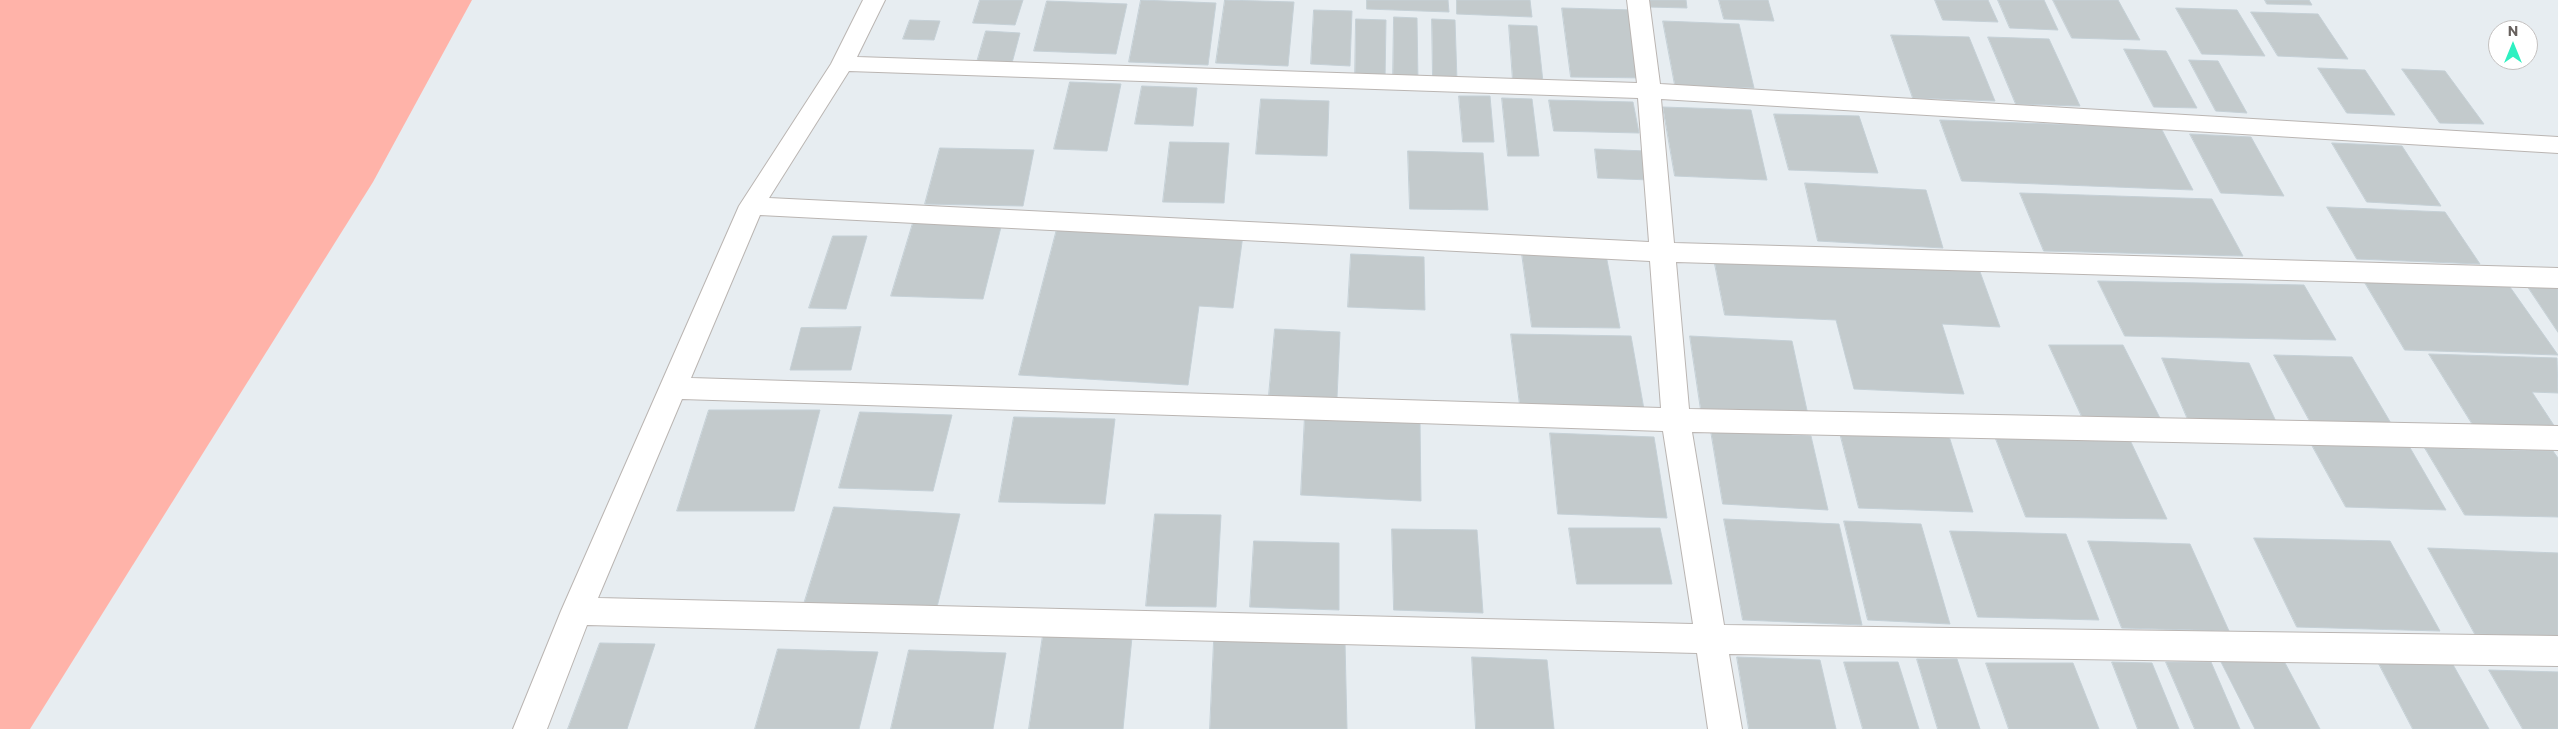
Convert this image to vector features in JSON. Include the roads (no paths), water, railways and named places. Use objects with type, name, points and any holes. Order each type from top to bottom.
[{"type":"street","points":[[530,729],[577,611],[751,206],[842,64],[874,0]]},
{"type":"street","points":[[1638,0],[1649,91],[1664,252],[1676,420],[1725,729]]},
{"type":"street","points":[[842,64],[1649,91],[2558,145]]},
{"type":"street","points":[[751,206],[1664,252],[2558,278]]},
{"type":"street","points":[[672,388],[1676,420],[2558,438]]},
{"type":"street","points":[[577,611],[1711,639],[2558,652]]}]
